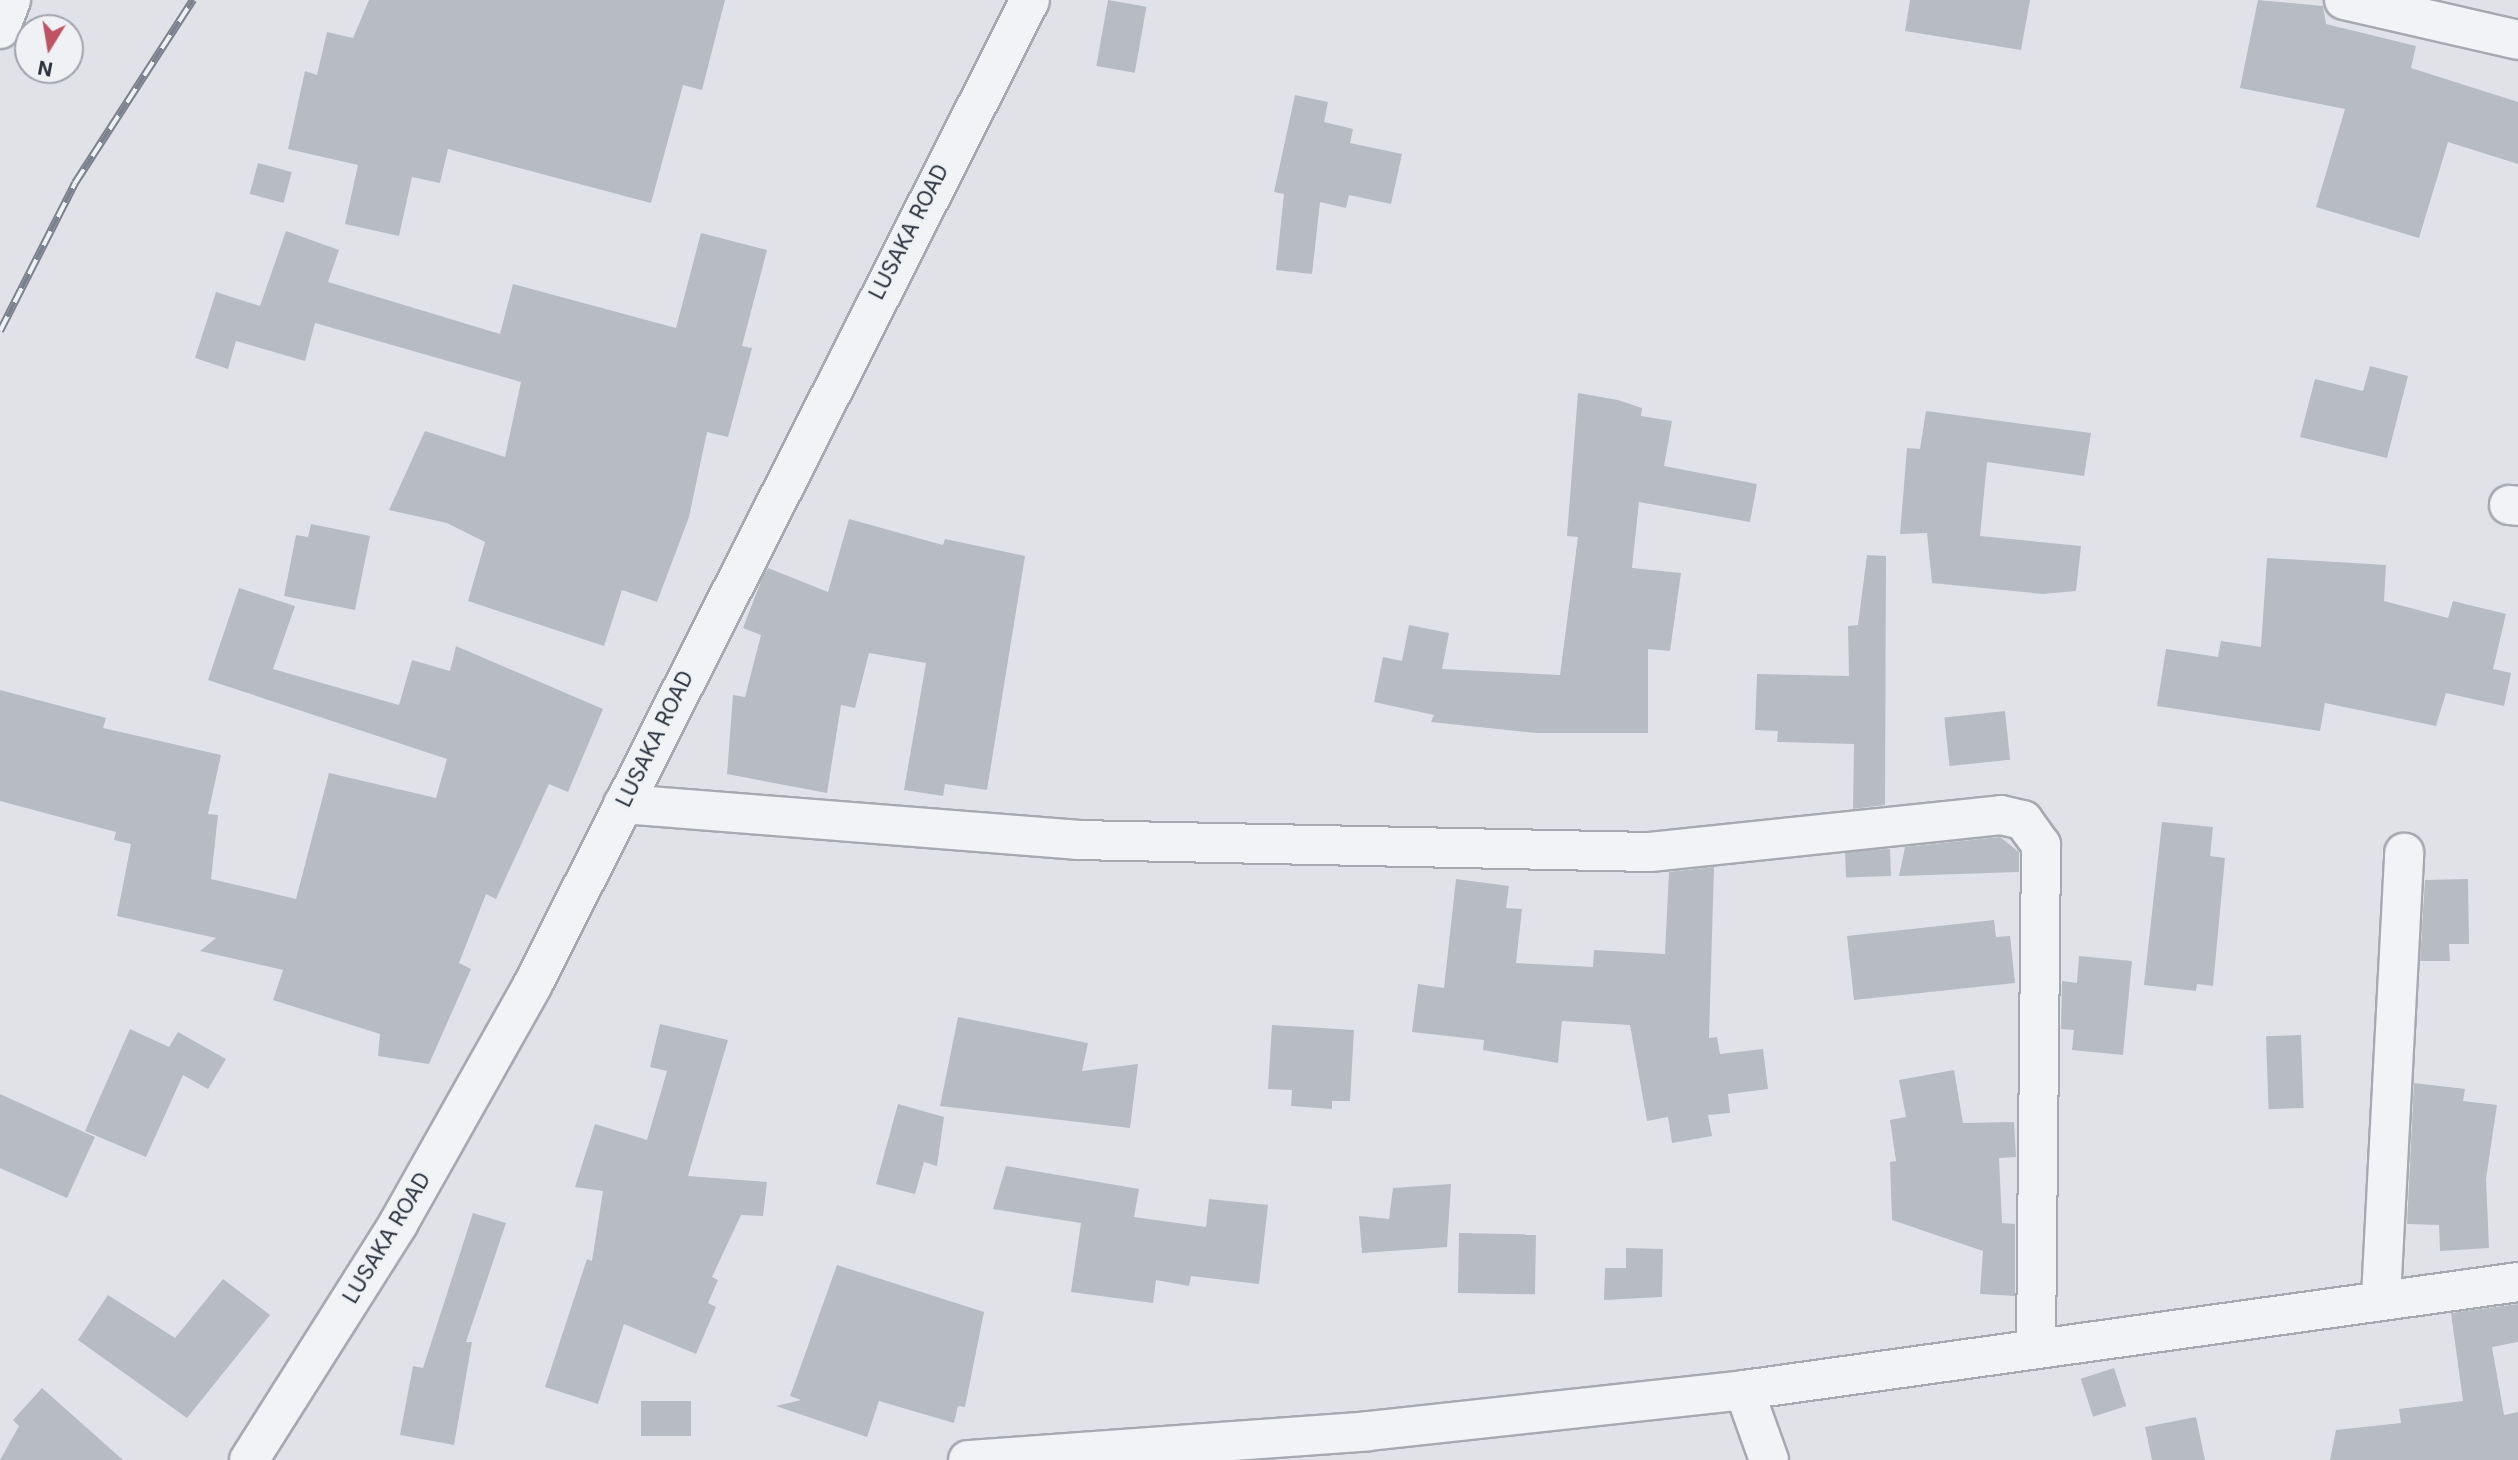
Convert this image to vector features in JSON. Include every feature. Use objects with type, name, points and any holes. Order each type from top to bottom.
[{"type":"street","points":[[0,29],[11,0]]},
{"type":"street","name":"LUSAKA ROAD","points":[[249,1460],[404,1212],[533,984],[1030,0]]},
{"type":"street","points":[[2344,0],[2518,40]]},
{"type":"street","points":[[623,804],[1077,840],[1650,852],[2001,815],[2023,820],[2041,845],[2036,1347]]},
{"type":"street","points":[[2381,1297],[2403,853]]},
{"type":"street","points":[[968,1460],[1368,1431],[1744,1390],[2381,1297],[2518,1282]]},
{"type":"street","points":[[1744,1390],[1769,1460]]},
{"type":"building","points":[[369,0],[725,0],[702,90],[683,85],[651,203],[448,149],[440,183],[412,177],[399,236],[345,224],[358,165],[288,149],[305,71],[317,75],[327,32],[353,38]]},
{"type":"building","points":[[1108,0],[1146,7],[1135,73],[1096,66]]},
{"type":"building","points":[[1910,0],[2030,0],[2021,50],[1905,31]]},
{"type":"building","points":[[2258,0],[2323,6],[2326,24],[2416,46],[2411,68],[2518,102],[2518,164],[2448,142],[2419,238],[2316,207],[2345,109],[2240,88]]},
{"type":"building","points":[[1295,95],[1328,102],[1324,122],[1353,129],[1350,143],[1402,154],[1391,204],[1349,195],[1346,208],[1320,202],[1312,274],[1276,270],[1284,194],[1274,192]]},
{"type":"building","points":[[258,163],[292,172],[284,203],[250,194]]},
{"type":"building","points":[[286,231],[339,250],[328,282],[500,334],[513,284],[676,328],[701,233],[767,250],[742,346],[752,348],[728,437],[707,432],[689,517],[657,602],[622,590],[604,646],[468,601],[485,542],[447,523],[389,510],[425,431],[505,457],[521,382],[315,323],[305,361],[236,341],[228,369],[195,358],[216,292],[260,306]]},
{"type":"building","points":[[2370,366],[2408,376],[2387,458],[2300,437],[2315,379],[2363,391]]},
{"type":"building","points":[[1578,393],[1618,400],[1642,408],[1641,416],[1672,421],[1664,466],[1757,484],[1750,522],[1639,502],[1632,568],[1681,573],[1670,651],[1648,649],[1648,733],[1536,733],[1431,722],[1434,715],[1374,702],[1383,657],[1402,661],[1409,625],[1449,633],[1442,669],[1560,675],[1578,537],[1567,536]]},
{"type":"building","points":[[1926,411],[2091,433],[2084,476],[1987,462],[1980,536],[2081,546],[2076,591],[2043,594],[1932,583],[1927,533],[1900,534],[1907,448],[1920,449]]},
{"type":"building","points":[[849,519],[943,545],[945,539],[1025,556],[987,790],[945,784],[943,796],[904,790],[926,663],[869,653],[855,708],[841,705],[827,793],[727,774],[733,695],[745,697],[761,635],[743,628],[763,576],[768,568],[828,592]]},
{"type":"building","points":[[311,524],[370,536],[355,610],[284,596],[296,535],[308,537]]},
{"type":"building","points":[[1867,555],[1886,556],[1885,805],[1853,809],[1854,744],[1777,742],[1778,731],[1755,730],[1757,674],[1849,676],[1848,626],[1858,625]]},
{"type":"building","points":[[2267,558],[2386,565],[2384,601],[2448,618],[2453,601],[2506,614],[2493,669],[2511,673],[2504,706],[2446,693],[2436,726],[2325,703],[2320,731],[2157,706],[2166,649],[2218,657],[2221,641],[2261,647]]},
{"type":"building","points":[[239,588],[295,606],[273,669],[399,705],[412,660],[450,671],[456,646],[603,709],[568,792],[549,784],[496,899],[486,894],[459,963],[471,969],[429,1064],[378,1056],[380,1034],[273,1000],[283,970],[200,951],[216,938],[117,916],[131,844],[114,840],[116,832],[0,801],[0,690],[106,718],[103,728],[221,755],[208,814],[218,815],[211,879],[296,899],[329,773],[436,798],[447,759],[208,680]]},
{"type":"building","points":[[2005,711],[2010,760],[1949,766],[1944,717]]},
{"type":"building","points":[[2162,822],[2213,827],[2210,856],[2225,858],[2213,986],[2197,984],[2196,991],[2144,985]]},
{"type":"building","points":[[2000,837],[2019,852],[2019,872],[1899,876],[1905,847]]},
{"type":"building","points":[[1890,849],[1891,876],[1846,878],[1845,851]]},
{"type":"building","points":[[1714,867],[1709,1038],[1717,1037],[1720,1054],[1763,1049],[1768,1089],[1728,1094],[1730,1113],[1708,1115],[1712,1136],[1672,1143],[1668,1117],[1647,1121],[1630,1025],[1562,1021],[1558,1063],[1483,1050],[1484,1040],[1412,1032],[1418,984],[1444,988],[1456,879],[1509,886],[1506,908],[1522,909],[1516,963],[1593,967],[1594,950],[1665,954],[1669,872]]},
{"type":"building","points":[[2468,879],[2469,944],[2449,944],[2450,961],[2420,961],[2425,880]]},
{"type":"building","points":[[1994,920],[1996,937],[2010,936],[2015,983],[1854,1000],[1847,936]]},
{"type":"building","points":[[2079,956],[2132,961],[2123,1055],[2072,1050],[2074,1030],[2061,1029],[2062,981],[2077,983]]},
{"type":"building","points":[[958,1017],[1088,1043],[1082,1071],[1138,1064],[1130,1128],[940,1106]]},
{"type":"building","points":[[660,1024],[728,1040],[688,1176],[767,1182],[763,1216],[741,1215],[712,1277],[718,1280],[708,1303],[716,1307],[696,1354],[624,1324],[598,1404],[545,1387],[587,1259],[592,1261],[603,1191],[575,1187],[595,1124],[647,1140],[667,1071],[650,1067]]},
{"type":"building","points":[[1272,1025],[1354,1030],[1350,1101],[1332,1101],[1332,1109],[1291,1106],[1292,1090],[1268,1089]]},
{"type":"building","points":[[130,1029],[169,1047],[178,1032],[226,1059],[208,1089],[183,1075],[146,1157],[85,1131]]},
{"type":"building","points":[[2301,1035],[2304,1108],[2269,1109],[2266,1036]]},
{"type":"building","points":[[1954,1070],[1963,1123],[2014,1122],[2016,1157],[1999,1158],[2002,1223],[2015,1224],[2015,1296],[1980,1294],[1983,1251],[1892,1220],[1890,1162],[1896,1161],[1890,1120],[1906,1117],[1899,1080]]},
{"type":"building","points":[[2414,1083],[2465,1089],[2463,1101],[2497,1105],[2486,1179],[2489,1248],[2440,1251],[2439,1225],[2407,1224]]},
{"type":"building","points":[[0,1094],[95,1137],[67,1198],[0,1168]]},
{"type":"building","points":[[898,1104],[944,1117],[937,1166],[924,1162],[915,1194],[876,1184]]},
{"type":"building","points":[[1006,1166],[1139,1189],[1134,1217],[1206,1227],[1209,1199],[1268,1205],[1259,1284],[1191,1276],[1189,1286],[1156,1280],[1153,1303],[1071,1292],[1081,1223],[993,1209]]},
{"type":"building","points":[[1451,1184],[1447,1247],[1362,1253],[1359,1216],[1389,1219],[1393,1188]]},
{"type":"building","points":[[473,1213],[506,1223],[466,1342],[472,1342],[454,1445],[400,1435],[413,1366],[423,1368]]},
{"type":"building","points":[[1459,1233],[1536,1234],[1535,1294],[1458,1293]]},
{"type":"building","points":[[1626,1248],[1663,1249],[1662,1297],[1604,1300],[1605,1268],[1626,1268]]},
{"type":"building","points":[[837,1265],[984,1312],[965,1407],[958,1406],[954,1423],[879,1401],[867,1437],[776,1406],[801,1400],[790,1396]]},
{"type":"building","points":[[223,1279],[270,1315],[187,1418],[78,1340],[108,1295],[175,1338]]},
{"type":"building","points":[[2518,1304],[2518,1342],[2492,1347],[2504,1415],[2518,1412],[2518,1460],[2330,1460],[2336,1430],[2401,1423],[2399,1409],[2463,1401],[2451,1313]]},
{"type":"building","points":[[2114,1368],[2126,1406],[2093,1417],[2081,1379]]},
{"type":"building","points":[[42,1388],[123,1460],[0,1460],[19,1426],[13,1420]]},
{"type":"building","points":[[641,1401],[691,1401],[691,1436],[641,1436]]},
{"type":"building","points":[[2196,1417],[2205,1460],[2152,1460],[2145,1427]]},
{"type":"railway","points":[[0,331],[75,183],[193,0]]}]
